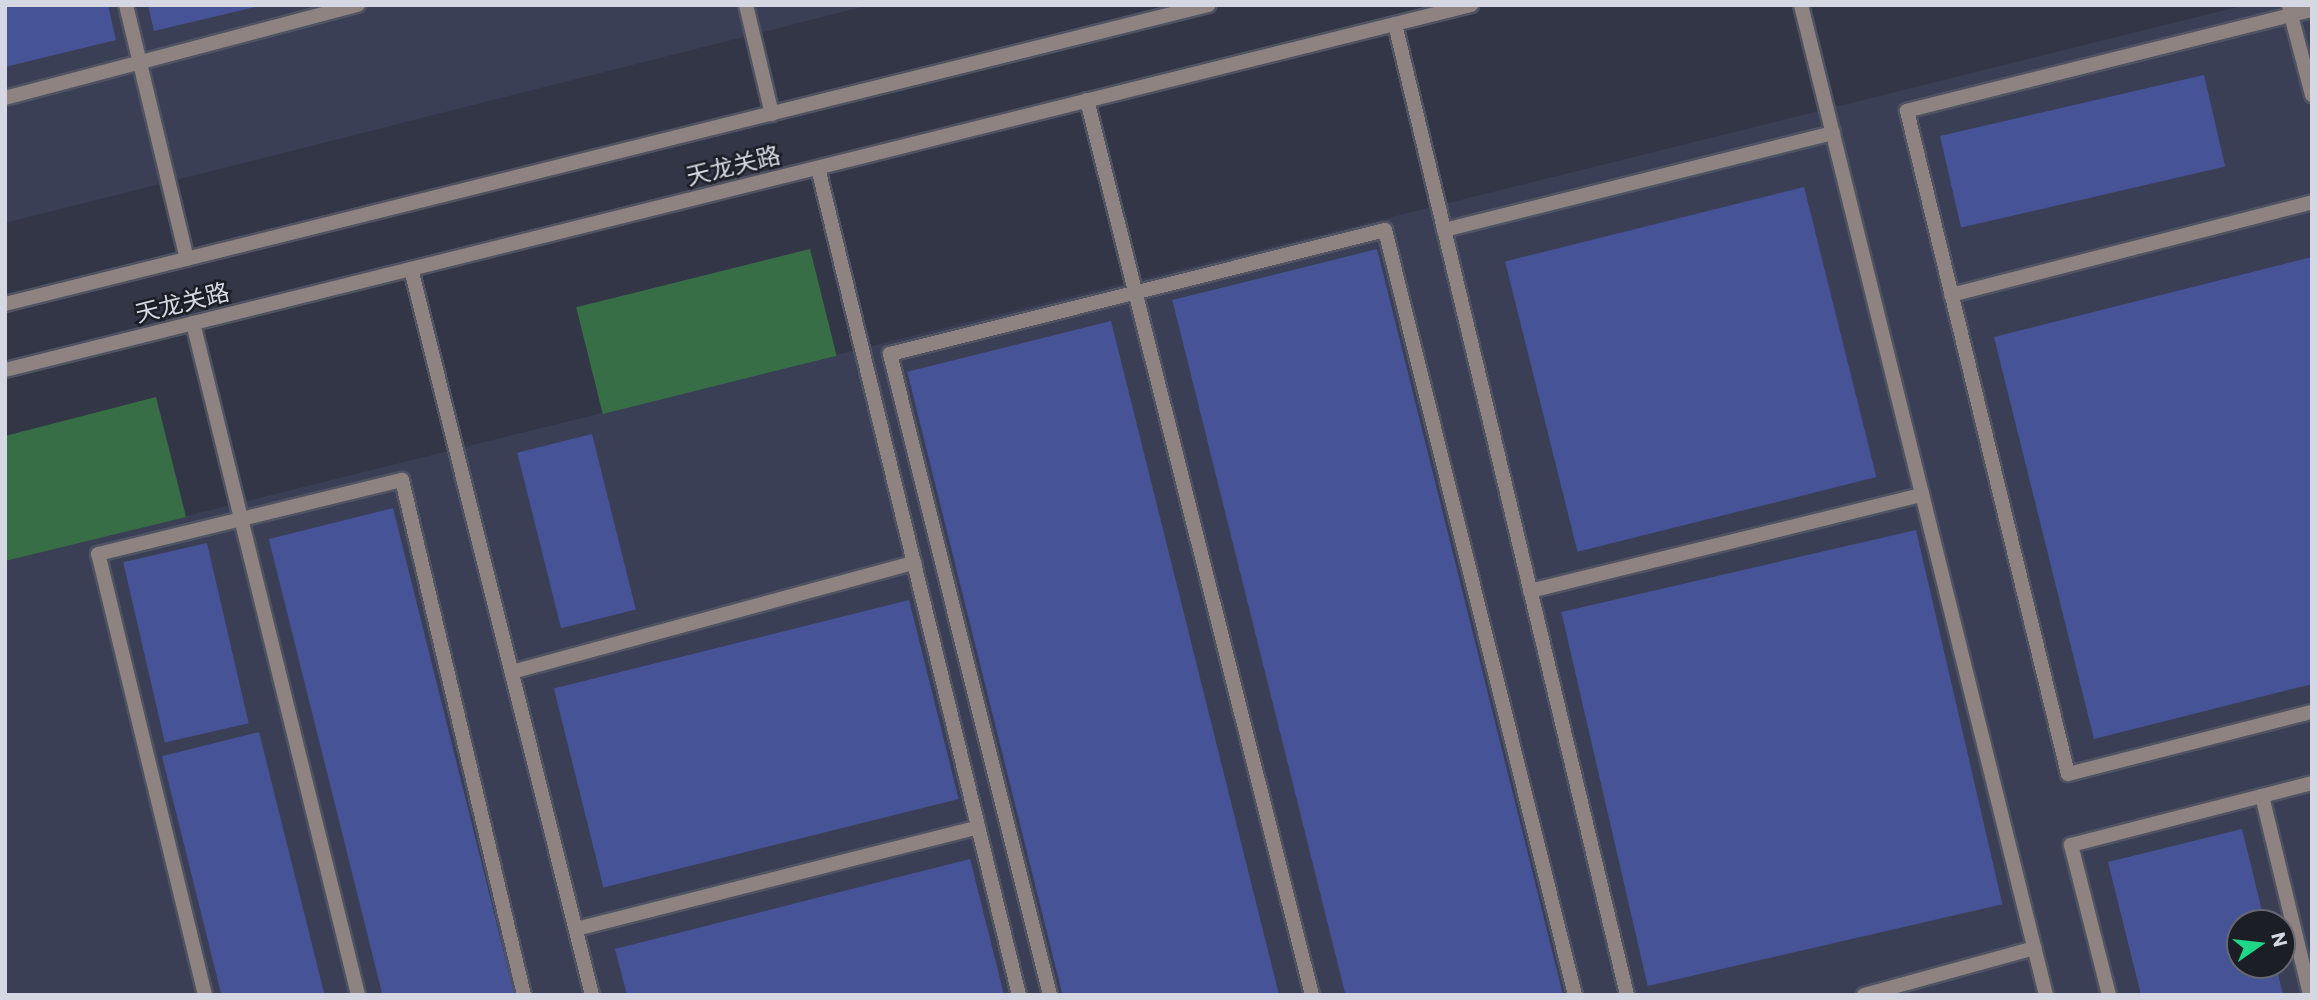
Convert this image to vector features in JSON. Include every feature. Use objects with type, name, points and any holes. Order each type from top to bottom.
[{"type":"street","points":[[126,5],[187,259]]},
{"type":"street","points":[[5,98],[141,65],[358,5]]},
{"type":"street","points":[[746,5],[772,114]]},
{"type":"street","name":"天龙关路","points":[[5,304],[1208,5]]},
{"type":"street","name":"天龙关路","points":[[5,370],[1471,5]]},
{"type":"street","points":[[1801,5],[2046,995]]},
{"type":"street","points":[[2312,10],[2290,10],[1907,111],[2068,774],[2312,712]]},
{"type":"street","points":[[2290,10],[2312,95]]},
{"type":"street","points":[[1395,24],[1627,995]]},
{"type":"street","points":[[1087,100],[1312,995]]},
{"type":"street","points":[[1444,230],[1833,133]]},
{"type":"street","points":[[818,168],[1019,995]]},
{"type":"street","points":[[1951,295],[2312,202]]},
{"type":"street","points":[[1051,995],[890,354],[1385,230],[1575,995]]},
{"type":"street","points":[[411,269],[592,995]]},
{"type":"street","points":[[193,323],[358,995]]},
{"type":"street","points":[[205,995],[98,554],[242,522],[402,480],[524,995]]},
{"type":"street","points":[[1530,591],[1922,495]]},
{"type":"street","points":[[512,672],[914,563]]},
{"type":"street","points":[[2109,995],[2071,845],[2312,783]]},
{"type":"street","points":[[2262,796],[2310,995]]},
{"type":"street","points":[[576,929],[978,827]]},
{"type":"street","points":[[1864,995],[2035,948]]},
{"type":"shaded area","points":[[5,5],[870,5],[5,223]]},
{"type":"shaded area","points":[[2246,5],[2312,5],[2312,995],[5,995],[5,561]]},
{"type":"green space","points":[[810,249],[837,356],[603,414],[576,307]]},
{"type":"green space","points":[[156,397],[186,517],[5,561],[5,436]]},
{"type":"building","points":[[5,5],[108,5],[116,40],[5,67]]},
{"type":"building","points":[[148,5],[259,5],[259,6],[154,31]]},
{"type":"building","points":[[2204,75],[2225,167],[1961,228],[1940,136]]},
{"type":"building","points":[[1804,187],[1876,477],[1577,552],[1505,262]]},
{"type":"building","points":[[1377,249],[1563,995],[1346,995],[1172,300]]},
{"type":"building","points":[[2312,257],[2312,684],[2094,739],[1994,337]]},
{"type":"building","points":[[1111,321],[1279,995],[1063,995],[907,372]]},
{"type":"building","points":[[592,434],[636,610],[561,628],[517,453]]},
{"type":"building","points":[[393,508],[514,995],[383,995],[269,539]]},
{"type":"building","points":[[1916,530],[2002,904],[1648,986],[1561,612]]},
{"type":"building","points":[[207,543],[249,723],[165,743],[123,562]]},
{"type":"building","points":[[909,600],[959,799],[603,887],[554,689]]},
{"type":"building","points":[[259,732],[325,995],[222,995],[162,756]]},
{"type":"building","points":[[2242,829],[2262,909],[2226,909],[2226,979],[2279,979],[2283,995],[2141,995],[2108,862]]},
{"type":"building","points":[[970,859],[1004,995],[627,995],[615,949]]}]
